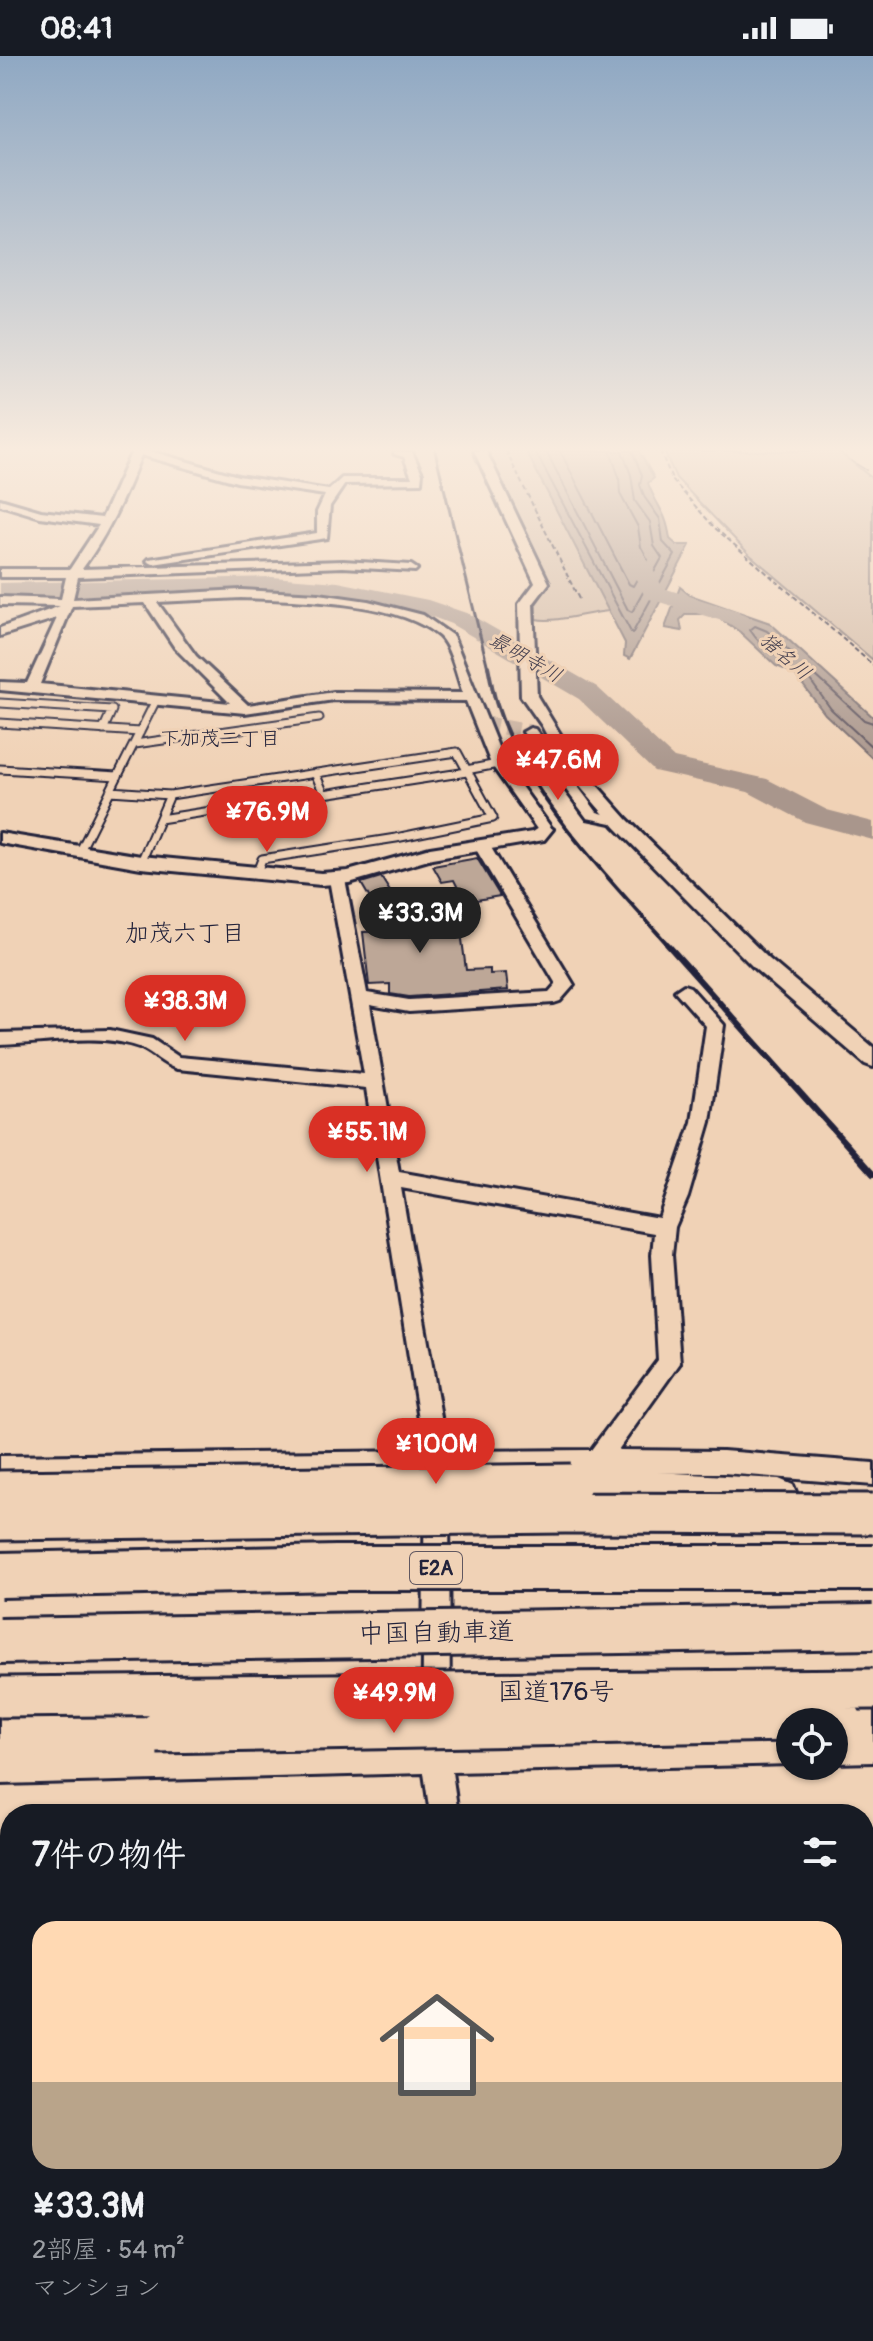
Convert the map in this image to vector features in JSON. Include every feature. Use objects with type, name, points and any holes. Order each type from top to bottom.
[{"type":"highway","points":[[0,1491],[571,1484],[873,1502]]},
{"type":"highway","points":[[0,1520],[565,1513],[873,1514]]},
{"type":"highway","name":"E2A","points":[[0,1575],[336,1568],[873,1568]]},
{"type":"highway","name":"中国自動車道","points":[[0,1641],[873,1627]]},
{"type":"highway","name":"国道176号","points":[[0,1697],[873,1689]]},
{"type":"highway","points":[[0,1736],[873,1717]]},
{"type":"street","points":[[32,687],[66,604],[72,575],[85,558]]},
{"type":"street","points":[[148,572],[150,562],[179,558]]},
{"type":"street","points":[[530,558],[542,583],[526,604],[529,696],[550,726],[572,767],[621,823],[762,964],[873,1059]]},
{"type":"street","points":[[0,573],[72,575],[343,564],[411,569]]},
{"type":"street","points":[[0,601],[66,604],[241,594],[319,598],[368,605],[419,618],[447,636],[498,764],[544,829],[538,836],[430,854],[337,879],[256,875],[141,862],[0,838]]},
{"type":"street","points":[[149,599],[175,643],[214,684],[246,709]]},
{"type":"street","points":[[0,632],[66,604]]},
{"type":"street","points":[[0,686],[246,709],[334,696],[470,697]]},
{"type":"street","points":[[530,732],[592,815],[621,823]]},
{"type":"street","points":[[360,998],[409,1006],[525,999],[554,997],[565,985],[482,846]]},
{"type":"street","points":[[337,879],[360,998],[437,1462],[436,1759],[443,1804]]},
{"type":"street","points":[[597,1460],[669,1363],[662,1255],[665,1227],[678,1197],[701,1122],[715,1025],[684,991]]},
{"type":"street","points":[[0,1039],[52,1036],[134,1040],[151,1045],[168,1060],[177,1063],[374,1082]]},
{"type":"street","points":[[390,1178],[665,1227]]},
{"type":"street","points":[[0,1467],[597,1460],[723,1462],[873,1474]]},
{"type":"street","points":[[848,1749],[873,1748]]},
{"type":"street","points":[[0,1770],[776,1750]]},
{"type":"lane","points":[[80,851],[155,702]]},
{"type":"lane","points":[[0,703],[112,710],[103,730]]},
{"type":"lane","points":[[135,744],[319,718]]},
{"type":"lane","points":[[0,723],[140,732]]},
{"type":"lane","points":[[110,791],[170,795],[457,752],[493,818],[396,838],[262,859],[256,875]]},
{"type":"lane","points":[[315,773],[324,794],[498,764]]},
{"type":"lane","points":[[0,769],[118,776]]},
{"type":"lane","points":[[141,862],[170,795]]},
{"type":"lane","points":[[160,819],[243,806]]},
{"type":"path","points":[[559,558],[579,599]]},
{"type":"path","points":[[749,558],[873,665]]},
{"type":"shaded area","points":[[539,558],[581,558],[609,611],[562,619],[536,619],[536,604],[549,585]]},
{"type":"shaded area","points":[[753,558],[873,558],[873,660]]},
{"type":"water","points":[[581,558],[683,558],[630,659],[624,656],[625,643]]},
{"type":"water","name":"猪名川","points":[[680,587],[690,595],[770,623],[873,717],[873,759],[825,714],[794,673],[776,666],[740,632],[713,614],[686,614],[680,620],[682,631],[665,628]]},
{"type":"building","points":[[477,858],[500,896],[465,902],[454,880],[442,882],[433,866]]},
{"type":"building","points":[[381,877],[412,927],[460,924],[466,970],[490,969],[490,974],[506,973],[508,990],[409,997],[390,994],[390,984],[369,985],[363,932],[389,931],[361,883]]},
{"type":"waterway","name":"猪名川","points":[[635,558],[654,593],[729,616]]},
{"type":"waterway","name":"最明寺川","points":[[0,590],[272,584],[338,589],[428,607],[460,619],[588,693],[664,765],[757,785],[816,816],[873,831]]},
{"type":"tunnel","points":[[482,723],[530,732]]},
{"type":"railway","points":[[461,558],[488,668]]},
{"type":"railway","points":[[488,666],[498,708],[528,773],[596,864],[669,946]]},
{"type":"railway","points":[[667,944],[873,1174]]},
{"type":"district","name":"下加茂二丁目","points":[[220,738]]},
{"type":"district","name":"加茂六丁目","points":[[185,933]]}]
